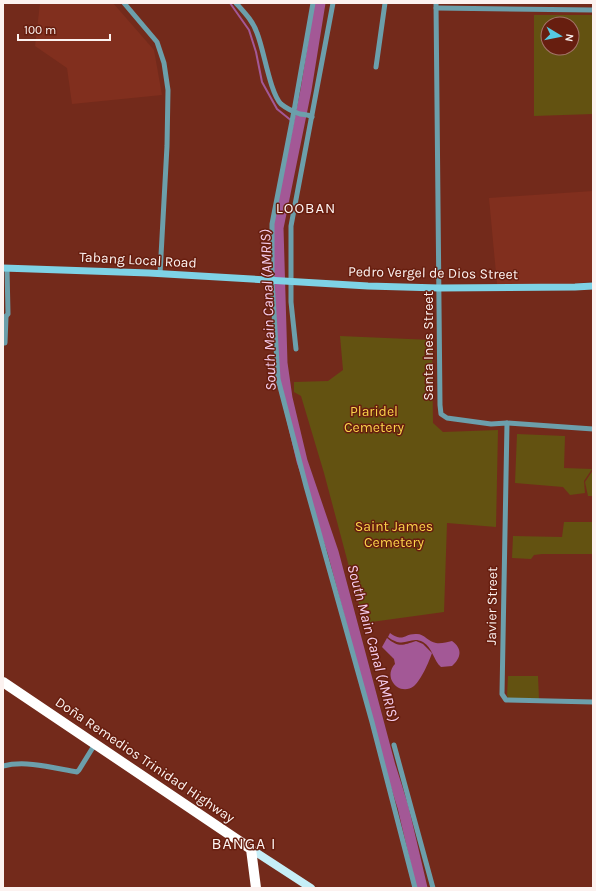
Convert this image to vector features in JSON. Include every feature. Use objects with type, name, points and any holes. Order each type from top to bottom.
[{"type":"highway","name":"Doña Remedios Trinidad Highway","points":[[3,682],[251,849]]},
{"type":"highway","points":[[251,849],[256,888]]},
{"type":"main road","name":"Doña Remedios Trinidad Highway","points":[[251,849],[311,888]]},
{"type":"street","points":[[124,3],[157,42],[164,63],[168,90],[167,146],[160,274]]},
{"type":"street","points":[[236,3],[253,23],[276,96],[280,103],[295,114],[311,116]]},
{"type":"street","points":[[314,3],[295,114],[272,224],[278,379],[306,486],[368,707],[415,888]]},
{"type":"street","points":[[296,349],[288,280],[291,226],[333,3]]},
{"type":"street","points":[[376,67],[385,3]]},
{"type":"street","points":[[436,6],[593,10]]},
{"type":"street","name":"Santa Ines Street","points":[[436,6],[441,414],[447,418],[491,424],[593,429]]},
{"type":"street","points":[[5,268],[8,307],[8,314],[4,318],[5,343]]},
{"type":"street","name":"Tabang Local Road","points":[[5,268],[273,280]]},
{"type":"street","name":"Pedro Vergel de Dios Street","points":[[273,280],[368,286],[439,288],[575,288],[593,286]]},
{"type":"street","name":"Javier Street","points":[[507,424],[502,694],[506,700],[593,702]]},
{"type":"street","points":[[3,766],[10,764],[28,764],[77,772],[95,744]]},
{"type":"street","points":[[394,745],[433,888]]},
{"type":"shaded area","points":[[40,3],[113,3],[154,50],[162,95],[72,104],[67,68],[35,46]]},
{"type":"shaded area","points":[[593,191],[593,281],[571,284],[497,284],[489,198]]},
{"type":"shaded area","points":[[390,633],[398,637],[420,634],[436,643],[452,641],[458,647],[460,654],[452,666],[441,667],[436,661],[429,647],[423,642],[418,640],[403,642],[394,641],[388,637]]},
{"type":"shaded area","points":[[387,638],[401,645],[416,641],[423,644],[432,653],[419,680],[409,689],[398,688],[392,680],[392,669],[395,664],[394,659],[382,647]]},
{"type":"green space","points":[[534,15],[593,15],[593,114],[534,116]]},
{"type":"green space","points":[[340,336],[432,340],[433,423],[443,432],[498,430],[496,527],[447,523],[444,612],[364,623],[324,473],[301,396],[294,392],[294,382],[328,381],[343,370]]},
{"type":"green space","points":[[517,434],[565,436],[564,468],[592,469],[584,481],[585,493],[570,495],[563,487],[515,483]]},
{"type":"green space","points":[[593,470],[593,496],[588,496],[585,482]]},
{"type":"green space","points":[[564,522],[593,522],[593,554],[542,554],[534,555],[531,559],[512,558],[513,536],[562,537]]},
{"type":"green space","points":[[508,676],[538,676],[539,699],[509,698],[507,696]]},
{"type":"waterway","points":[[230,3],[249,30],[256,52],[262,82],[277,109],[298,126]]},
{"type":"waterway","name":"South Main Canal (AMRIS)","points":[[320,3],[306,90],[278,228],[282,363],[287,398],[302,461],[333,552],[390,766],[403,807],[422,888]]},
{"type":"district","name":"LOOBAN","points":[[306,208]]},
{"type":"district","name":"BANGA I","points":[[244,843]]},
{"type":"park label","name":"Plaridel Cemetery","points":[[374,420]]},
{"type":"park label","name":"Saint James Cemetery","points":[[394,534]]}]
